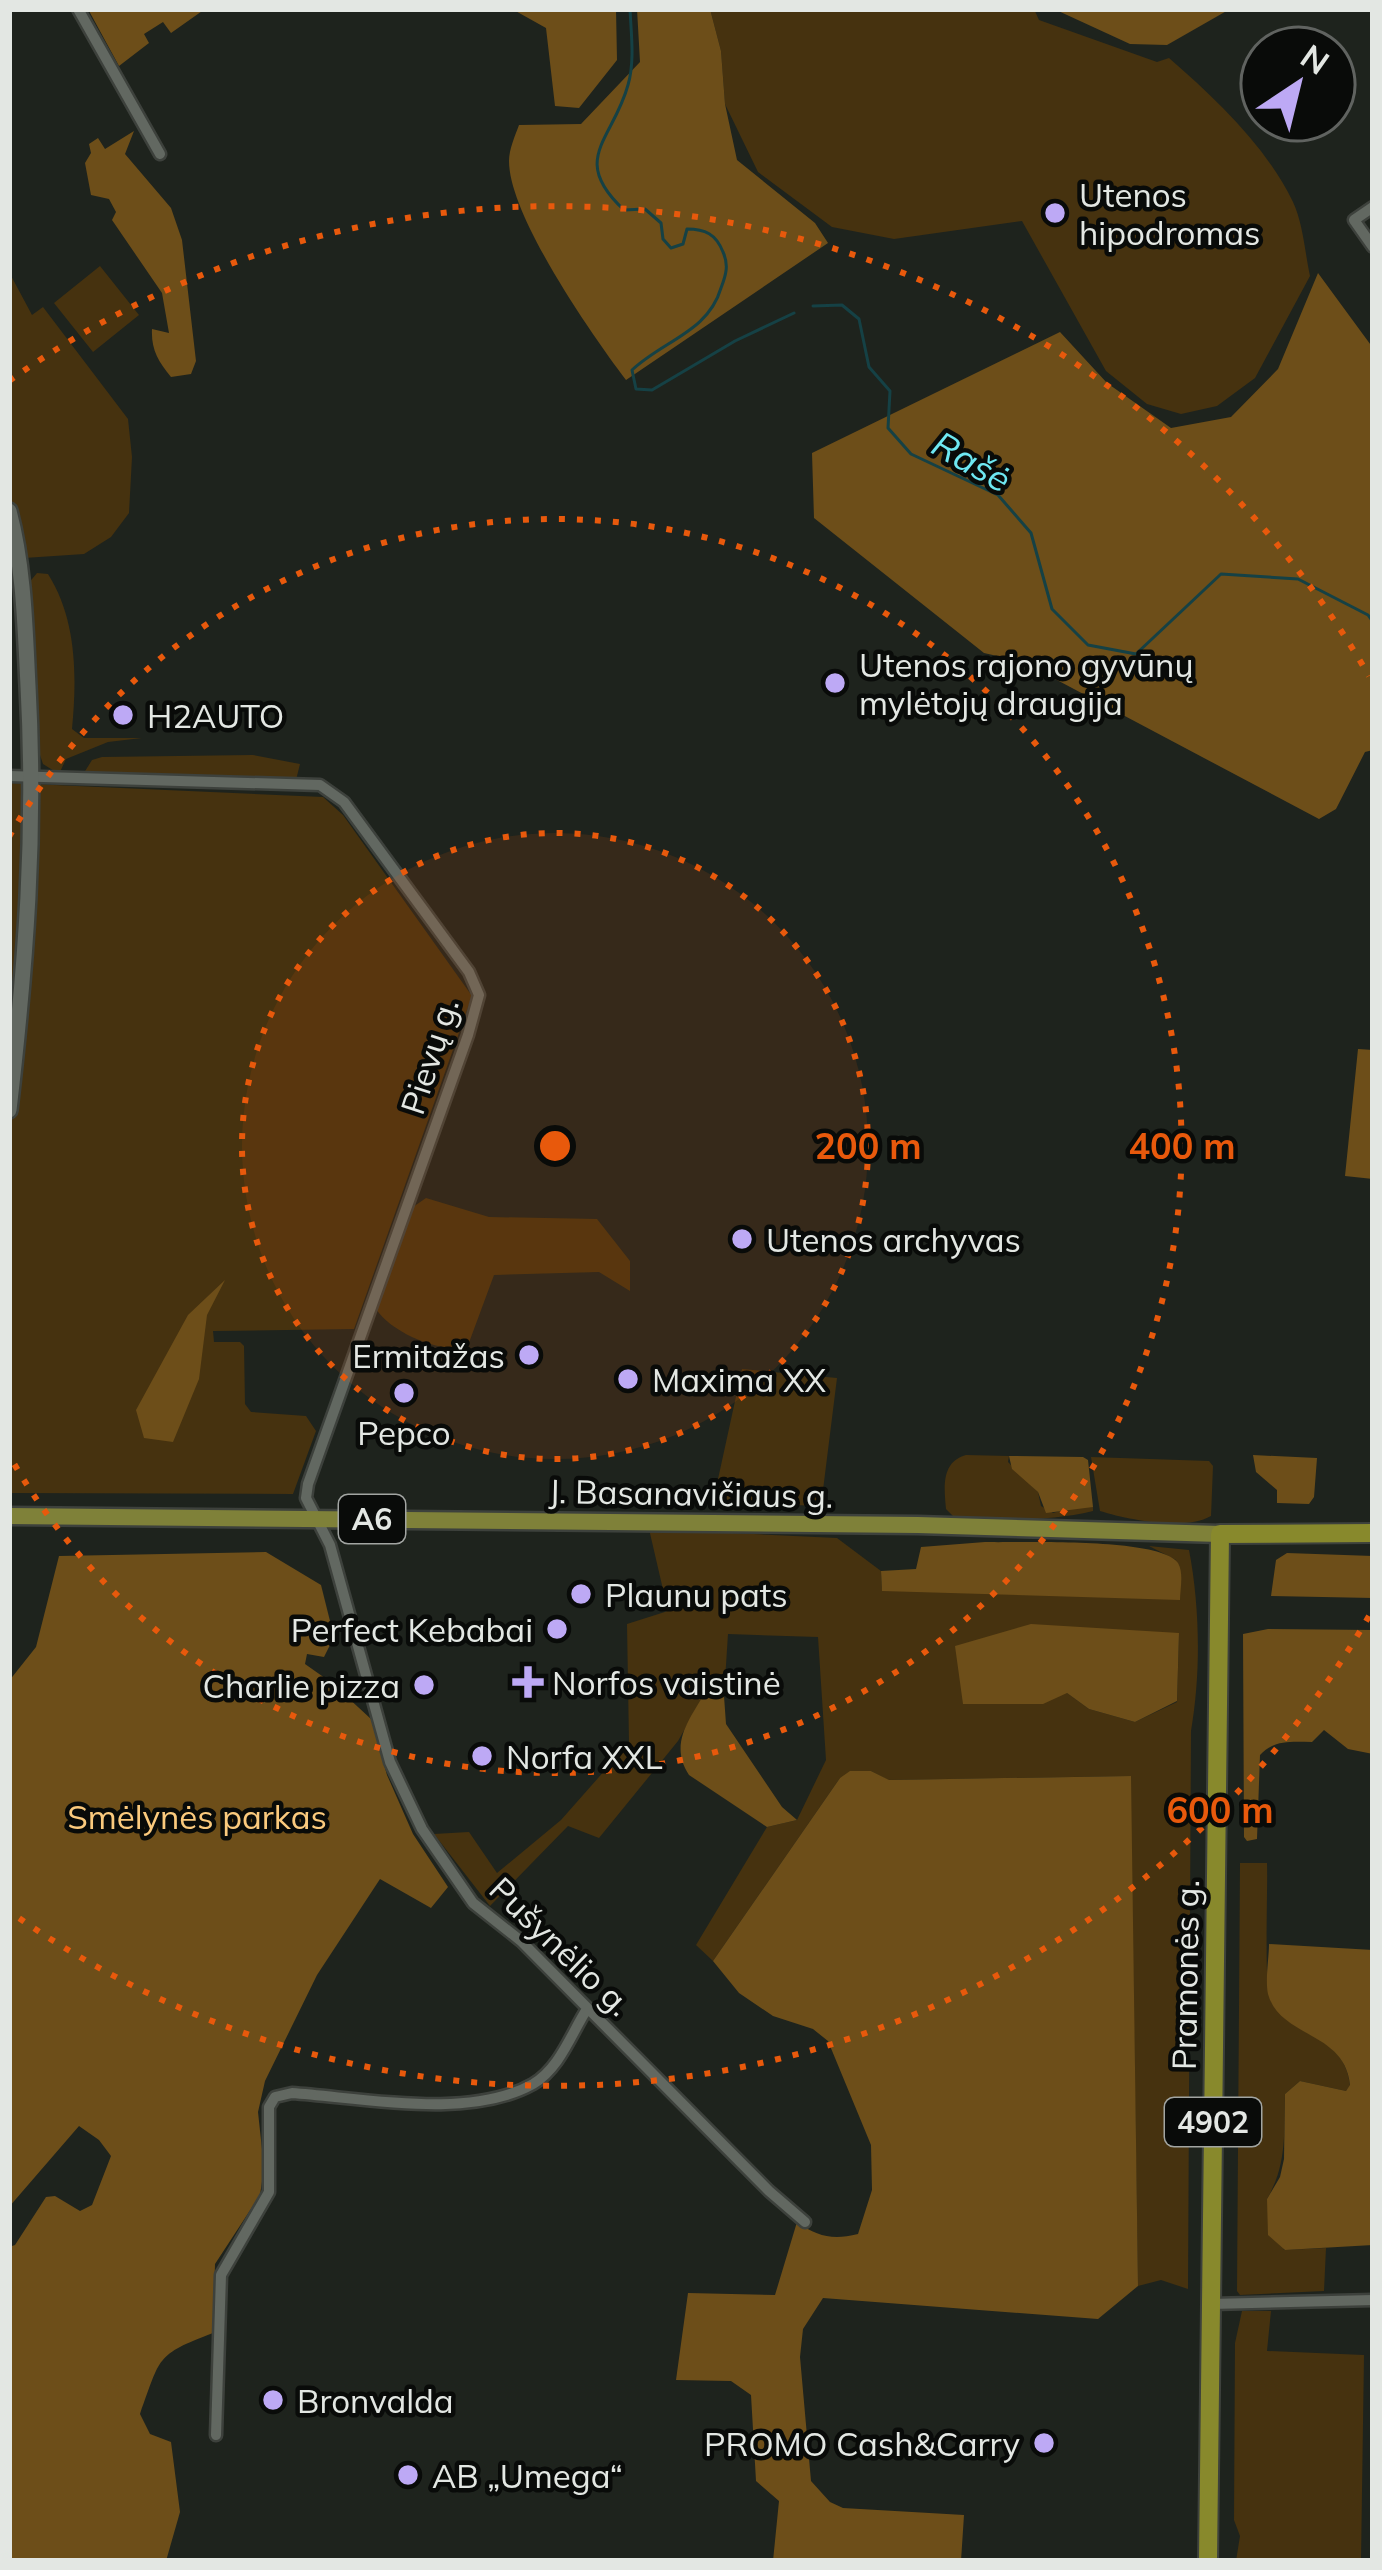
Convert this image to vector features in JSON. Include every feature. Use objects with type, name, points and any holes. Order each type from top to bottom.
[{"type":"highway","name":"J. Basanavičiaus g.","points":[[1220,1534],[1373,1533]]},
{"type":"highway","name":"Pramonės g.","points":[[1208,2561],[1220,1534]]},
{"type":"main road","points":[[9,511],[24,600],[32,778],[26,965],[9,1110]]},
{"type":"main road","name":"J. Basanavičiaus g.","points":[[9,1516],[1006,1527],[1220,1534]]},
{"type":"street","points":[[78,9],[160,154]]},
{"type":"street","points":[[1373,207],[1354,220],[1373,248]]},
{"type":"street","points":[[9,776],[32,778]]},
{"type":"street","name":"Pievų g.","points":[[32,778],[320,785],[344,802],[469,972],[478,995],[469,1034],[308,1484],[306,1498],[320,1518]]},
{"type":"street","name":"Pušynėlio g.","points":[[320,1518],[390,1762],[422,1829],[473,1903],[521,1940],[805,2222]]},
{"type":"street","points":[[216,2435],[221,2275],[269,2192],[269,2107],[275,2097],[292,2093],[460,2104],[493,2098],[534,2084],[545,2074],[562,2054],[587,2008]]},
{"type":"street","points":[[1211,2304],[1373,2300]]},
{"type":"shaded area","name":"Utenos hipodromas","points":[[710,9],[1034,9],[1039,20],[1157,62],[1169,58],[1238,125],[1238,144],[1255,144],[1282,181],[1299,219],[1310,276],[1255,378],[1217,406],[1181,414],[1147,404],[1106,371],[1022,221],[894,239],[832,227],[758,172],[725,104],[721,51]]},
{"type":"shaded area","points":[[100,266],[139,315],[93,352],[54,303]]},
{"type":"shaded area","points":[[9,272],[32,315],[43,307],[128,419],[129,513],[111,537],[84,554],[24,558],[9,491]]},
{"type":"shaded area","points":[[37,573],[48,574],[70,630],[72,729],[84,738],[142,738],[108,742],[66,759],[59,774],[43,764],[39,752],[28,584]]},
{"type":"shaded area","points":[[253,755],[300,764],[296,780],[82,776],[92,760],[102,757]]},
{"type":"shaded area","points":[[9,783],[323,797],[343,815],[472,996],[354,1329],[213,1331],[214,1342],[244,1346],[245,1404],[251,1412],[306,1416],[316,1431],[293,1494],[9,1493]]},
{"type":"shaded area","points":[[426,1198],[489,1217],[597,1219],[630,1261],[630,1291],[599,1272],[494,1275],[467,1348],[417,1339],[393,1326],[376,1309],[413,1207]]},
{"type":"shaded area","points":[[742,1369],[837,1378],[821,1506],[713,1502]]},
{"type":"shaded area","points":[[966,1455],[1009,1456],[1008,1462],[1038,1492],[1041,1506],[1053,1513],[1073,1507],[1093,1507],[1093,1511],[1042,1519],[955,1518],[946,1509],[946,1476],[952,1463]]},
{"type":"shaded area","points":[[1091,1457],[1209,1461],[1213,1466],[1211,1516],[1172,1523],[1100,1511]]},
{"type":"shaded area","points":[[649,1529],[837,1538],[881,1571],[882,1590],[1176,1560],[1149,1546],[1189,1550],[1198,1640],[1191,1731],[1188,2289],[1161,2280],[1138,2286],[1130,1776],[888,1780],[871,1771],[840,1778],[713,1961],[696,1945],[767,1827],[797,1820],[826,1760],[818,1637],[728,1634],[724,1696],[707,1690],[678,1741],[599,1838],[568,1826],[490,1906],[434,1834],[469,1832],[497,1873],[561,1820],[629,1743],[627,1624],[668,1611]],"holes":[[[1179,1633],[1177,1702],[1135,1722],[1089,1709],[1067,1693]]]},
{"type":"shaded area","points":[[1240,1863],[1267,1863],[1270,1998],[1289,2021],[1338,2055],[1350,2086],[1346,2091],[1300,2081],[1285,2094],[1281,2161],[1267,2199],[1284,2250],[1326,2248],[1324,2291],[1240,2295],[1237,2291]]},
{"type":"shaded area","points":[[1242,2311],[1271,2311],[1267,2351],[1364,2355],[1361,2561],[1236,2561],[1240,2536],[1234,2520],[1235,2343]]},
{"type":"green space","points":[[88,9],[205,9],[171,33],[163,22],[144,34],[149,43],[119,66]]},
{"type":"green space","points":[[512,9],[616,9],[617,60],[579,108],[555,106],[546,28]]},
{"type":"green space","points":[[637,9],[710,9],[737,160],[815,223],[828,243],[626,380],[537,243],[522,212],[509,161],[519,125],[581,124],[640,62]]},
{"type":"green space","points":[[1054,9],[1230,9],[1167,45],[1130,44]]},
{"type":"green space","points":[[134,131],[125,154],[171,208],[182,240],[196,361],[191,374],[171,377],[159,360],[152,329],[169,333],[162,293],[112,220],[116,212],[109,199],[91,195],[85,163],[91,153],[89,144],[98,138],[105,149]]},
{"type":"green space","points":[[1318,273],[1373,348],[1373,750],[1365,752],[1336,809],[1319,819],[1023,662],[984,653],[814,518],[812,453],[1060,332],[1107,383],[1171,428],[1231,417],[1278,369]]},
{"type":"green space","points":[[1358,1049],[1373,1050],[1373,1179],[1345,1176]]},
{"type":"green space","points":[[225,1280],[207,1315],[199,1379],[173,1442],[144,1438],[136,1410],[188,1315]]},
{"type":"green space","points":[[1253,1455],[1317,1458],[1314,1497],[1309,1504],[1277,1503],[1277,1490],[1256,1472]]},
{"type":"green space","points":[[1009,1456],[1088,1460],[1093,1507],[1046,1513],[1038,1492],[1012,1469]]},
{"type":"green space","points":[[985,1542],[1118,1545],[1166,1555],[1180,1567],[1180,1600],[882,1591],[881,1571],[916,1569],[921,1547]]},
{"type":"green space","name":"Smėlynės parkas","points":[[266,1552],[321,1585],[334,1637],[324,1657],[307,1654],[305,1664],[371,1719],[387,1775],[413,1834],[448,1887],[431,1908],[380,1879],[317,1975],[265,2081],[258,2112],[264,2168],[260,2195],[215,2264],[213,2333],[163,2360],[140,2414],[150,2434],[171,2442],[180,2512],[166,2561],[9,2561],[9,2247],[15,2245],[46,2197],[55,2196],[80,2211],[92,2205],[111,2156],[79,2126],[9,2207],[9,1681],[36,1647],[59,1556]]},
{"type":"green space","points":[[1287,1553],[1373,1556],[1373,1598],[1271,1596],[1276,1560]]},
{"type":"green space","points":[[1031,1624],[1179,1633],[1177,1701],[1135,1722],[1089,1709],[1067,1693],[1043,1704],[963,1704],[955,1646]]},
{"type":"green space","points":[[1268,1629],[1373,1630],[1373,1754],[1348,1749],[1324,1730],[1312,1742],[1284,1742],[1266,1750],[1260,1755],[1257,1839],[1247,1841],[1243,1634]]},
{"type":"green space","points":[[707,1689],[724,1696],[726,1724],[782,1807],[797,1820],[767,1827],[689,1775],[681,1741]]},
{"type":"green space","points":[[850,1771],[871,1771],[889,1780],[1131,1776],[1138,2286],[1098,2319],[823,2298],[803,2329],[800,2357],[811,2481],[830,2502],[843,2508],[964,2515],[961,2561],[773,2561],[779,2501],[756,2481],[751,2395],[731,2381],[676,2380],[688,2293],[775,2295],[797,2222],[826,2236],[858,2234],[872,2190],[871,2145],[828,2041],[813,2029],[773,2016],[739,1993],[713,1961],[840,1778]]},
{"type":"green space","points":[[1269,1944],[1373,1950],[1373,2245],[1285,2250],[1268,2235],[1267,2199],[1284,2159],[1285,2094],[1300,2081],[1346,2091],[1350,2085],[1337,2054],[1275,2008],[1267,1988]]},
{"type":"waterway","name":"Rašė","points":[[630,9],[630,76],[600,149],[599,177],[624,210],[645,209],[661,223],[663,239],[671,248],[683,244],[687,229],[704,232],[720,246],[726,266],[715,303],[706,315],[632,370],[636,389],[652,390],[794,313]]},
{"type":"waterway","name":"Rašė","points":[[813,306],[842,305],[859,319],[869,367],[890,391],[888,428],[911,454],[998,495],[1031,533],[1052,609],[1088,645],[1136,654],[1221,574],[1298,579],[1373,622]]},
{"type":"place","name":"Utenos hipodromas","points":[[1055,213]]},
{"type":"place","name":"Utenos rajono gyvūnų mylėtojų draugija","points":[[835,683]]},
{"type":"place","name":"H2AUTO","points":[[123,715]]},
{"type":"place","name":"Utenos archyvas","points":[[742,1239]]},
{"type":"place","name":"Ermitažas","points":[[529,1355]]},
{"type":"place","name":"Maxima XX","points":[[628,1379]]},
{"type":"place","name":"Pepco","points":[[404,1393]]},
{"type":"place","name":"Plaunu pats","points":[[581,1594]]},
{"type":"place","name":"Perfect Kebabai","points":[[557,1629]]},
{"type":"place","name":"Norfos vaistinė","points":[[528,1682]]},
{"type":"place","name":"Charlie pizza","points":[[424,1685]]},
{"type":"place","name":"Norfa XXL","points":[[482,1756]]},
{"type":"place","name":"Bronvalda","points":[[273,2400]]},
{"type":"place","name":"PROMO Cash&Carry","points":[[1044,2443]]},
{"type":"place","name":"AB „Umega“","points":[[408,2475]]}]
